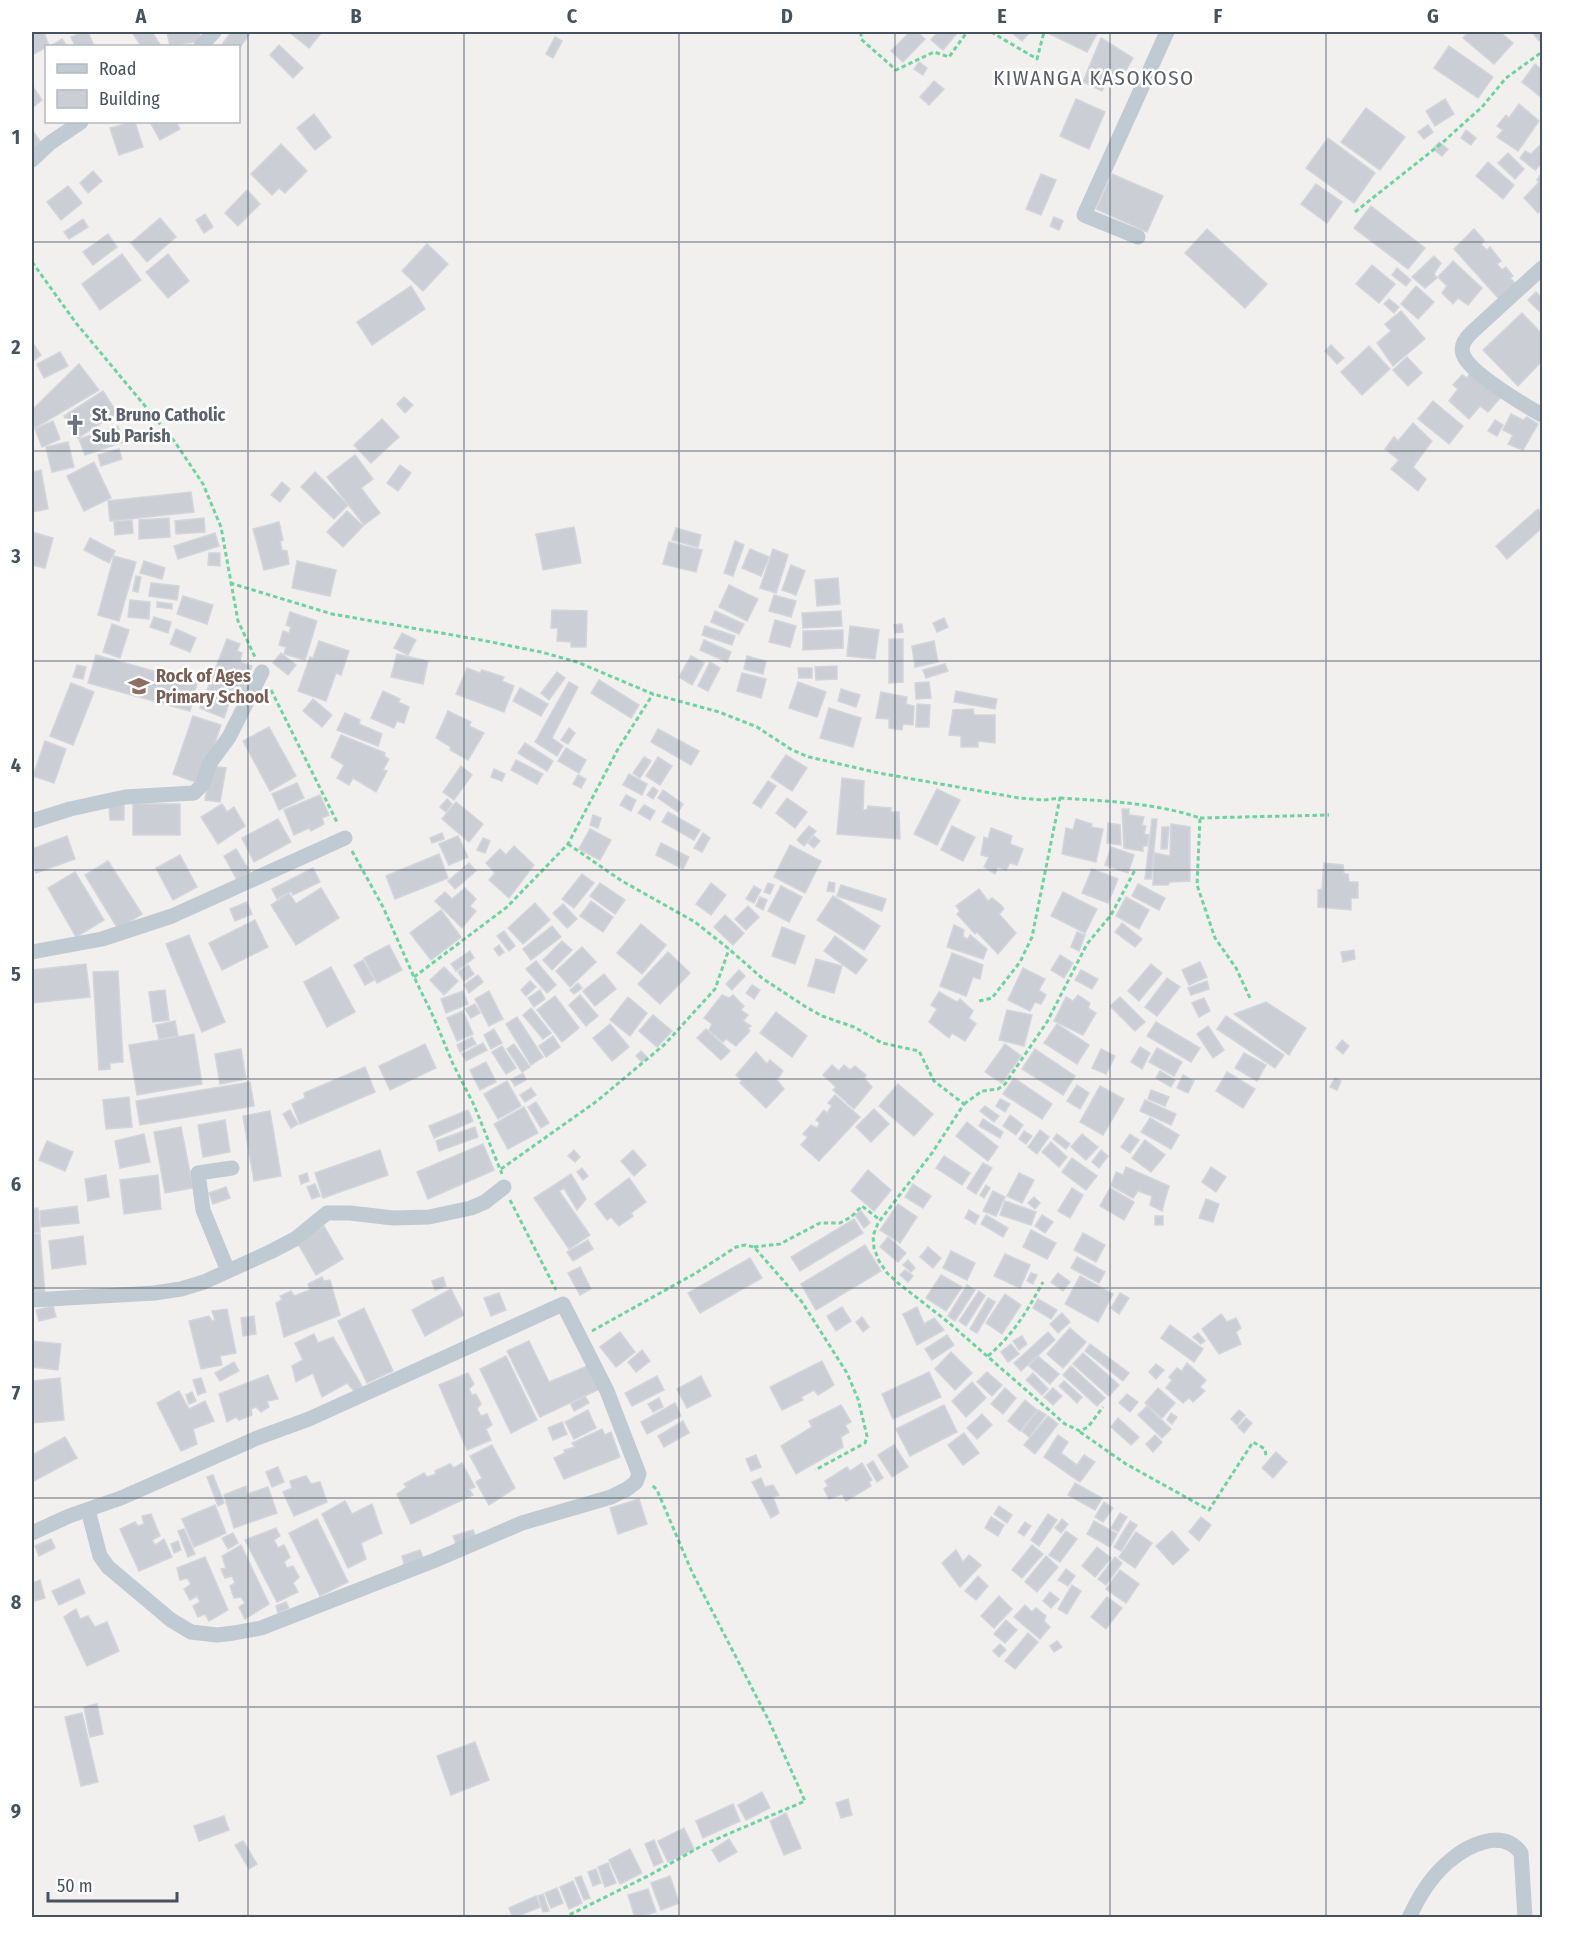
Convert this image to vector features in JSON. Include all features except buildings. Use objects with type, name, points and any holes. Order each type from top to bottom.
[{"type":"street","points":[[202,45],[214,32]]},
{"type":"street","points":[[1138,237],[1084,215],[1167,32]]},
{"type":"street","points":[[32,160],[50,143],[80,123]]},
{"type":"street","points":[[1542,268],[1471,333],[1463,344],[1462,351],[1463,357],[1470,365],[1507,394],[1542,415]]},
{"type":"street","points":[[32,821],[70,809],[125,797],[194,793],[202,785],[210,763],[229,737],[262,672]]},
{"type":"street","points":[[32,952],[102,939],[172,916],[345,838]]},
{"type":"street","points":[[228,1271],[203,1210],[198,1173],[232,1168]]},
{"type":"street","points":[[32,1300],[154,1293],[181,1289],[204,1282],[295,1239],[327,1213],[393,1218],[429,1217],[471,1208],[485,1202],[504,1187]]},
{"type":"street","points":[[32,1533],[88,1510],[121,1498],[257,1438],[309,1419],[563,1304],[607,1391],[639,1474],[636,1482],[627,1490],[611,1497],[522,1523],[433,1561],[261,1628],[217,1635],[191,1632],[171,1620],[108,1567],[100,1556],[88,1510]]},
{"type":"street","points":[[1409,1917],[1418,1898],[1446,1864],[1480,1843],[1500,1839],[1515,1846],[1521,1853],[1525,1917]]},
{"type":"path","points":[[861,32],[861,39],[896,70],[934,52],[950,57],[967,32]]},
{"type":"path","points":[[990,32],[1037,58],[1044,32]]},
{"type":"path","points":[[1355,212],[1442,143],[1482,107],[1506,78],[1542,51]]},
{"type":"path","points":[[32,262],[76,323],[175,442],[204,484],[221,527],[238,621],[345,838],[383,907],[453,1064],[474,1105],[490,1148],[501,1169],[504,1187],[563,1304]]},
{"type":"path","points":[[230,583],[332,614],[541,652],[577,662],[653,694],[719,712],[757,727],[792,750],[808,757],[879,773],[1018,798],[1120,802],[1184,812],[1200,818],[1329,814]]},
{"type":"path","points":[[414,977],[507,907],[568,844],[618,749],[653,694]]},
{"type":"path","points":[[979,1001],[992,998],[1020,962],[1032,937],[1060,798]]},
{"type":"path","points":[[1200,818],[1197,885],[1215,938],[1236,968],[1250,998]]},
{"type":"path","points":[[568,844],[622,881],[695,922],[762,978],[806,1007],[822,1016],[854,1027],[882,1043],[919,1052],[934,1081],[964,1104]]},
{"type":"path","points":[[1135,870],[1111,915],[1087,944],[1047,1022],[1005,1084],[998,1089],[982,1091],[964,1104],[932,1153],[874,1229],[874,1248],[887,1273],[988,1356],[1065,1424],[1126,1464],[1209,1510],[1253,1442],[1265,1449],[1266,1456]]},
{"type":"path","points":[[501,1169],[597,1101],[665,1044],[715,989],[729,949]]},
{"type":"path","points":[[580,1338],[696,1274],[736,1247],[780,1244],[820,1223],[840,1223],[851,1217],[862,1206],[880,1220]]},
{"type":"path","points":[[754,1247],[802,1302],[847,1373],[858,1399],[867,1436],[865,1443],[815,1470]]},
{"type":"path","points":[[988,1356],[1006,1341],[1025,1315],[1042,1282]]},
{"type":"path","points":[[1078,1431],[1088,1427],[1103,1407]]},
{"type":"path","points":[[563,1917],[650,1875],[705,1844],[805,1801],[769,1722],[692,1572],[657,1490],[639,1474]]},
{"type":"place","name":"St. Bruno Catholic Sub Parish","points":[[75,425]]},
{"type":"place","name":"Rock of Ages Primary School","points":[[139,686]]},
{"type":"district","name":"KIWANGA KASOKOSO","points":[[1094,78]]}]
